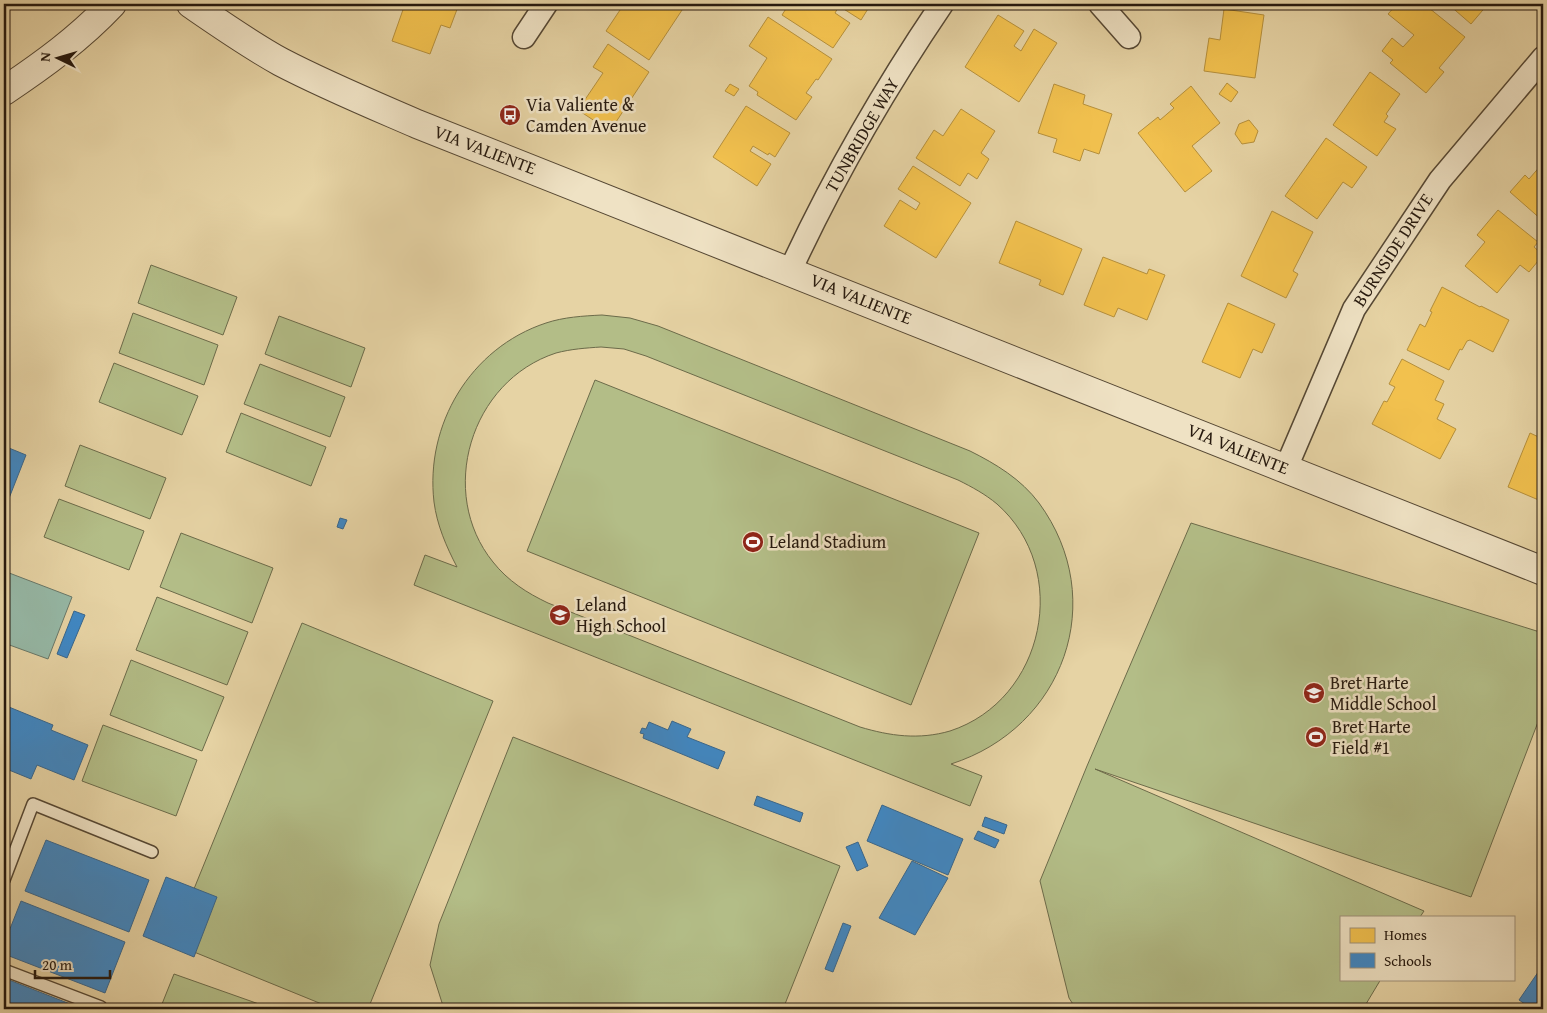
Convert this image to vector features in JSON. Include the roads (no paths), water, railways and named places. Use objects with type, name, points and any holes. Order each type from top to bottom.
[{"type":"street","points":[[4,91],[71,44],[112,4]]},
{"type":"street","name":"VIA VALIENTE","points":[[191,4],[210,18],[280,61],[339,90],[417,124],[1543,571]]},
{"type":"street","points":[[524,37],[546,4]]},
{"type":"street","name":"TUNBRIDGE WAY","points":[[790,271],[824,198],[914,46],[942,4]]},
{"type":"street","points":[[1100,4],[1129,37]]},
{"type":"street","name":"BURNSIDE DRIVE","points":[[1286,468],[1354,309],[1440,180],[1543,58]]},
{"type":"lane","points":[[4,880],[33,804],[152,852]]},
{"type":"lane","points":[[4,970],[101,1008]]},
{"type":"place","name":"Via Valiente & Camden Avenue","points":[[510,115]]},
{"type":"place","name":"Leland Stadium","points":[[753,542]]},
{"type":"place","name":"Leland High School","points":[[560,615]]},
{"type":"place","name":"Bret Harte Middle School","points":[[1314,693]]},
{"type":"place","name":"Bret Harte Field #1","points":[[1316,737]]}]
